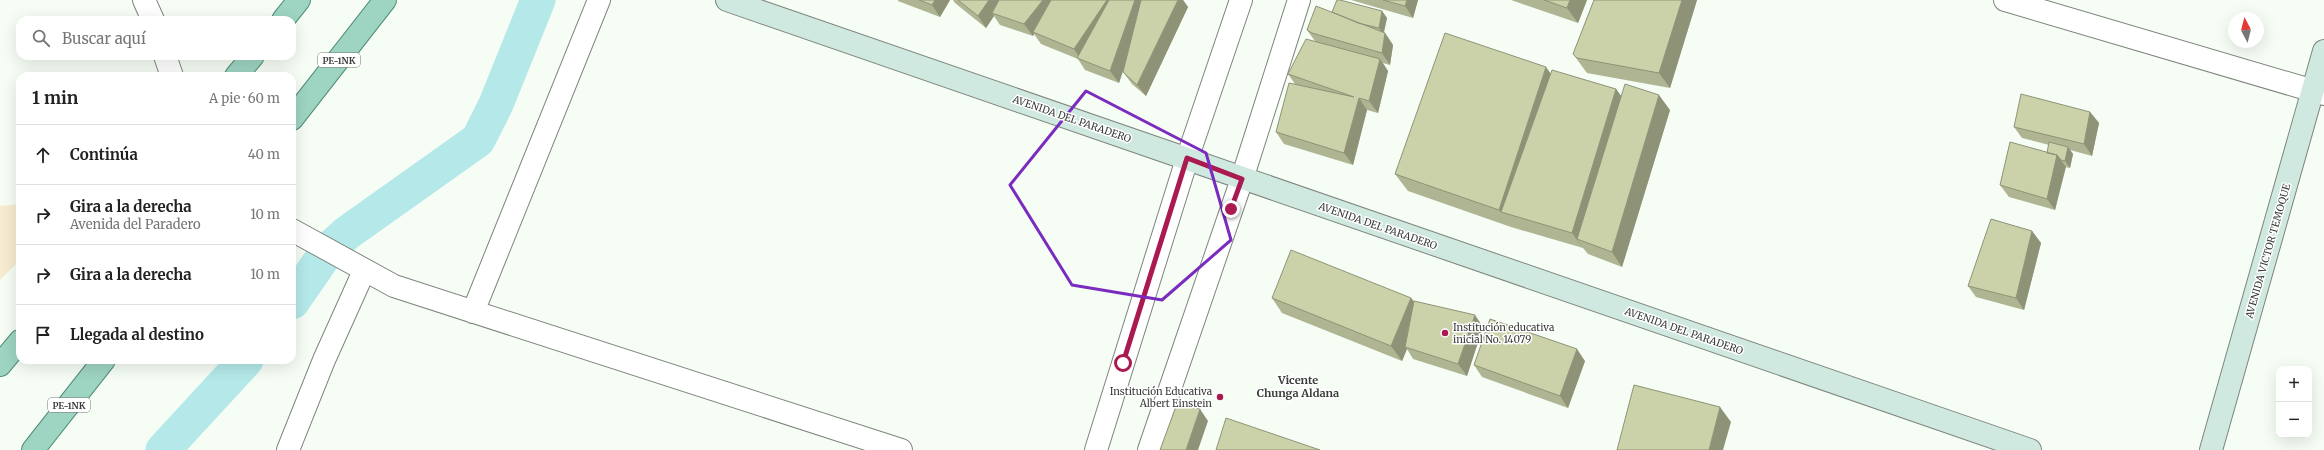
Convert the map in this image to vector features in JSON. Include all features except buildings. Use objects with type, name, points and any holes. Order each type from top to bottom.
[{"type":"main road","points":[[286,16],[299,0]]},
{"type":"main road","name":"PE-1NK","points":[[296,114],[385,0]]},
{"type":"main road","points":[[239,72],[250,60]]},
{"type":"main road","points":[[0,365],[16,346]]},
{"type":"main road","name":"PE-1NK","points":[[33,450],[101,364]]},
{"type":"street","points":[[144,0],[151,16]]},
{"type":"street","points":[[473,312],[598,0]]},
{"type":"street","name":"AVENIDA DEL PARADERO","points":[[727,0],[2030,450]]},
{"type":"street","points":[[1096,450],[1187,158],[1240,0]]},
{"type":"street","points":[[1149,450],[1242,179],[1300,0]]},
{"type":"street","points":[[2005,0],[2319,92]]},
{"type":"street","name":"AVENIDA VICTOR TEMOQUE","points":[[2211,450],[2319,92],[2324,51]]},
{"type":"street","points":[[166,60],[171,72]]},
{"type":"street","points":[[296,232],[364,271],[394,286],[901,450]]},
{"type":"street","points":[[288,450],[324,360],[364,271]]},
{"type":"highlighted area","points":[[1086,91],[1206,153],[1231,240],[1162,300],[1072,285],[1010,185]]},
{"type":"shaded area","points":[[16,204],[16,264],[0,280],[0,206]]},
{"type":"waterway","points":[[296,296],[328,250],[347,233],[478,140],[496,104],[538,0]]},
{"type":"waterway","points":[[163,450],[242,364]]},
{"type":"place","name":"Institución educativa inicial No. 14079","points":[[1445,333]]},
{"type":"place","name":"Institución Educativa Albert Einstein","points":[[1220,397]]},
{"type":"district","name":"Vicente Chunga Aldana","points":[[1298,386]]},
{"type":"route","points":[[1123,363],[1187,158],[1242,179],[1231,209]]}]
